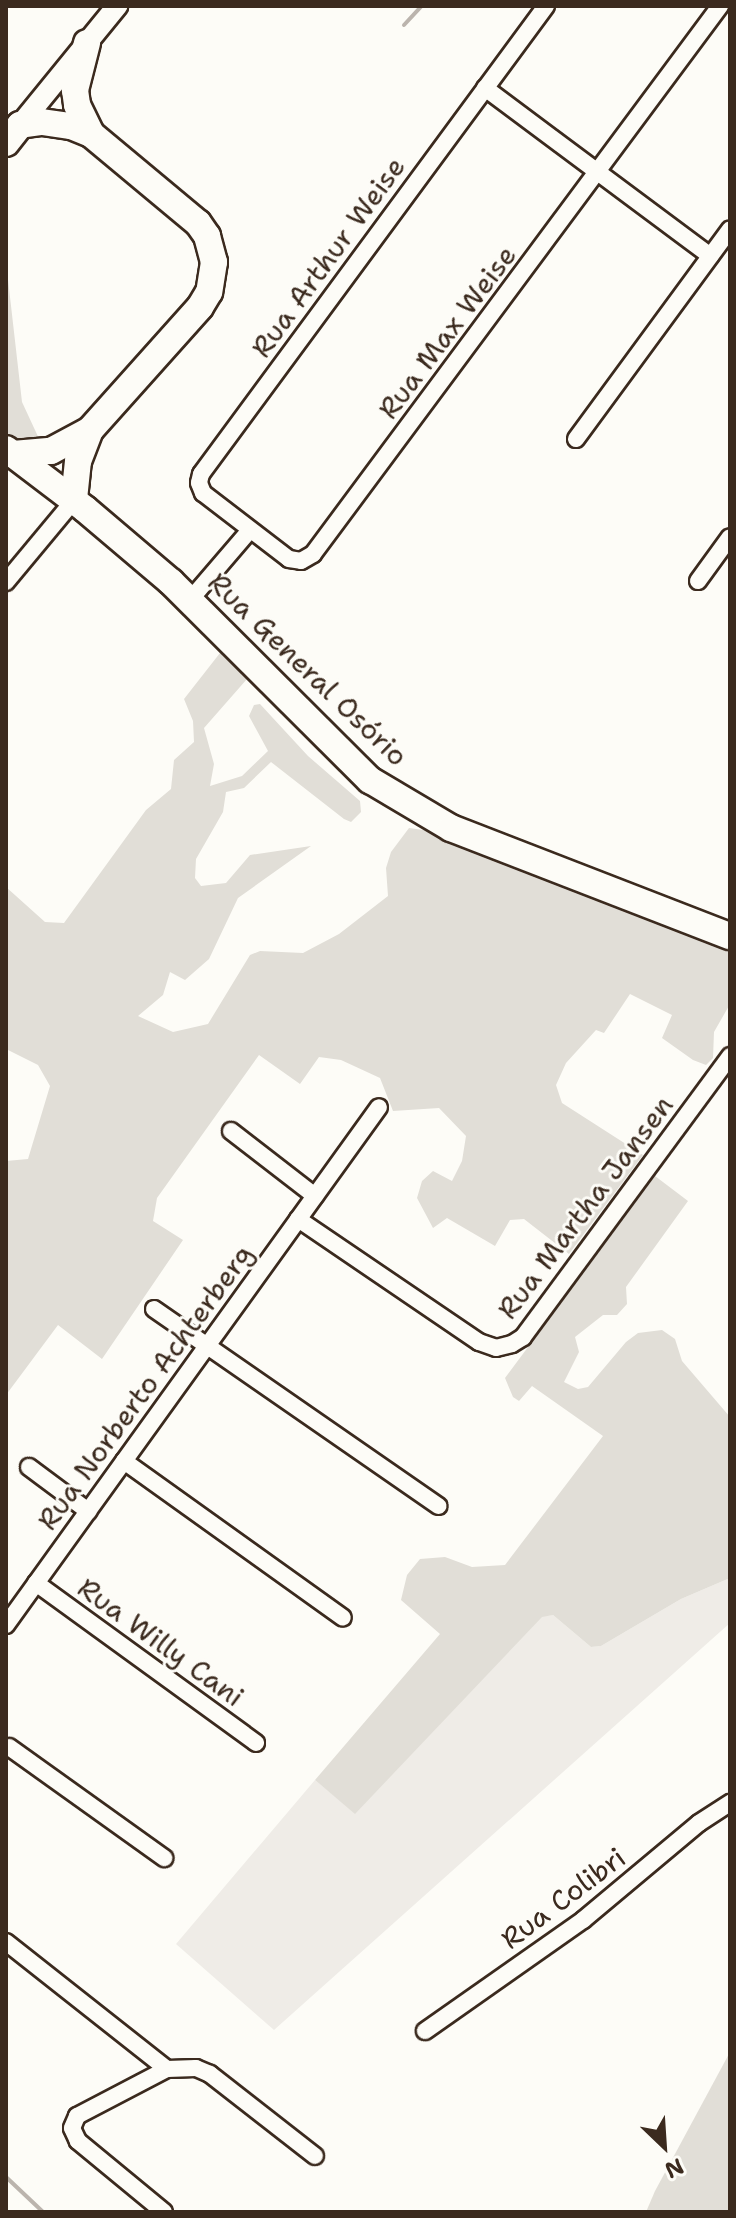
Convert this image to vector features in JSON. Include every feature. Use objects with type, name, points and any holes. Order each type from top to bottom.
[{"type":"main road","points":[[87,43],[75,90],[77,105],[91,134]]},
{"type":"main road","points":[[10,451],[51,451],[90,430],[200,307],[209,292],[214,262],[207,236],[198,223],[91,134],[55,123],[13,134]]},
{"type":"main road","points":[[74,500],[78,461],[90,430]]},
{"type":"main road","name":"Rua General Osório","points":[[10,451],[74,500],[190,600],[322,736],[370,780],[405,804],[451,828],[730,936]]},
{"type":"street","points":[[13,134],[117,6]]},
{"type":"street","name":"Rua Arthur Weise","points":[[250,530],[203,493],[199,483],[201,474],[546,6]]},
{"type":"street","name":"Rua Max Weise","points":[[250,530],[289,559],[301,561],[313,554],[599,173],[720,6]]},
{"type":"street","points":[[485,88],[710,256]]},
{"type":"street","points":[[576,439],[730,229]]},
{"type":"street","points":[[6,582],[74,500]]},
{"type":"street","points":[[190,600],[250,530]]},
{"type":"street","points":[[698,581],[730,537]]},
{"type":"street","name":"Rua Martha Jansen","points":[[298,1219],[479,1342],[496,1348],[512,1344],[523,1337],[730,1056]]},
{"type":"street","points":[[298,1219],[379,1107]]},
{"type":"street","points":[[231,1131],[315,1196]]},
{"type":"street","name":"Rua Norberto Achterberg","points":[[6,1625],[298,1219]]},
{"type":"street","points":[[154,1309],[439,1506]]},
{"type":"street","points":[[124,1461],[343,1618]]},
{"type":"street","points":[[29,1467],[88,1511]]},
{"type":"street","name":"Rua Willy Cani","points":[[36,1583],[256,1743]]},
{"type":"street","points":[[7,1748],[164,1858]]},
{"type":"street","name":"Rua Colibri","points":[[425,2031],[583,1920],[699,1823],[730,1803]]},
{"type":"street","points":[[6,1942],[167,2069]]},
{"type":"street","points":[[164,2212],[78,2141],[72,2128],[77,2116],[167,2069],[196,2068],[210,2074],[315,2156]]},
{"type":"shaded area","points":[[6,262],[22,402],[41,443],[18,441],[6,433]]},
{"type":"shaded area","points":[[220,653],[247,679],[204,728],[214,764],[210,786],[242,776],[268,751],[249,716],[254,705],[260,704],[308,756],[360,801],[361,812],[351,822],[344,819],[271,762],[244,788],[226,792],[223,812],[196,859],[195,878],[201,886],[226,883],[250,855],[311,846],[238,898],[209,959],[185,980],[170,972],[163,995],[138,1016],[173,1032],[208,1024],[250,955],[260,951],[303,953],[339,934],[388,896],[386,868],[391,852],[409,828],[438,832],[721,948],[730,953],[730,1004],[714,1032],[713,1058],[706,1065],[693,1060],[662,1038],[672,1015],[630,994],[604,1033],[596,1030],[566,1063],[556,1085],[562,1103],[643,1155],[569,1254],[524,1219],[510,1220],[495,1246],[447,1218],[433,1228],[417,1198],[422,1181],[433,1171],[452,1181],[462,1161],[466,1136],[439,1108],[393,1111],[380,1078],[341,1060],[319,1057],[300,1084],[259,1055],[157,1198],[153,1221],[183,1240],[102,1359],[58,1325],[6,1395],[6,1161],[28,1159],[50,1086],[38,1065],[6,1049],[6,887],[45,922],[64,923],[146,810],[171,789],[174,760],[194,742],[193,721],[184,699]]},
{"type":"shaded area","points":[[655,1176],[688,1201],[626,1287],[627,1304],[617,1315],[603,1315],[575,1337],[579,1352],[564,1382],[578,1389],[588,1387],[626,1342],[638,1333],[662,1330],[675,1339],[682,1361],[730,1417],[730,1578],[681,1599],[601,1646],[591,1647],[553,1615],[542,1617],[355,1814],[315,1780],[440,1634],[401,1600],[407,1575],[420,1559],[445,1557],[472,1567],[505,1565],[603,1436],[532,1386],[519,1401],[513,1397],[505,1378]]},
{"type":"shaded area","points":[[730,1578],[730,1623],[274,2030],[176,1944],[315,1780],[355,1813],[542,1616],[553,1615],[591,1647],[601,1646],[681,1599]]},
{"type":"shaded area","points":[[730,2052],[730,2212],[646,2212],[655,2191]]},
{"type":"waterway","points":[[404,25],[422,6]]},
{"type":"waterway","points":[[6,2177],[43,2212]]}]
